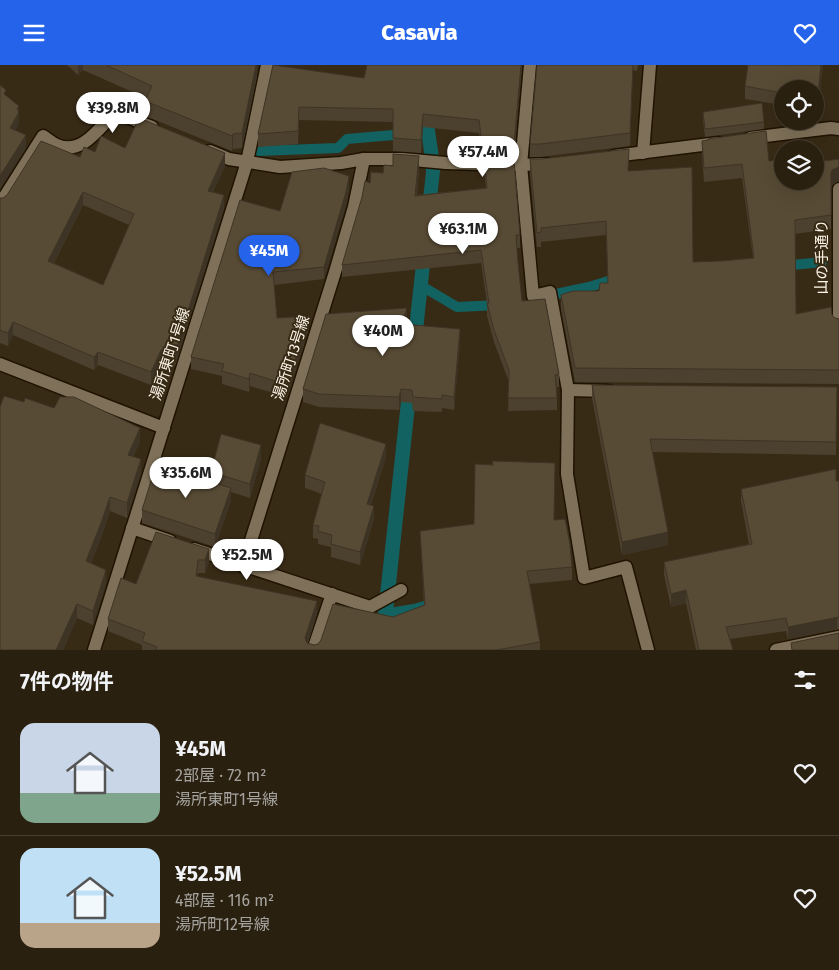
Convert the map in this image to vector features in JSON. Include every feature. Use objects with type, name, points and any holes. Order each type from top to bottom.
[{"type":"street","name":"湯所東町1号線","points":[[94,650],[247,163],[267,65]]},
{"type":"street","points":[[530,65],[520,165],[533,296],[550,292],[568,390],[567,474],[584,578],[626,567],[648,650]]},
{"type":"street","points":[[643,153],[650,65]]},
{"type":"street","points":[[0,204],[43,136],[57,145],[71,148],[88,141],[115,112],[166,133]]},
{"type":"street","points":[[604,157],[832,127],[839,129]]},
{"type":"street","points":[[202,148],[229,159],[280,167],[341,163],[364,159],[520,165],[558,162]]},
{"type":"street","name":"湯所町13号線","points":[[243,565],[336,272],[354,207],[364,159]]},
{"type":"street","name":"山の手通り","points":[[839,189],[839,325]]},
{"type":"street","points":[[0,364],[164,428]]},
{"type":"street","points":[[568,390],[626,391]]},
{"type":"street","points":[[132,528],[370,607],[402,590]]},
{"type":"street","points":[[313,650],[332,594]]},
{"type":"street","points":[[776,650],[839,637]]},
{"type":"water","points":[[411,65],[425,65],[440,171],[389,650],[374,650],[426,172]]},
{"type":"building","points":[[106,65],[256,65],[242,133],[233,134],[232,136],[145,101],[152,86]]},
{"type":"building","points":[[273,65],[364,78],[367,65],[521,65],[514,144],[482,143],[479,120],[423,114],[421,140],[393,138],[393,109],[299,107],[298,131],[258,134]]},
{"type":"building","points":[[537,65],[633,65],[630,133],[530,144]]},
{"type":"building","points":[[748,65],[821,65],[819,80],[774,80],[774,91],[745,86]]},
{"type":"building","points":[[0,85],[6,90],[4,94],[19,106],[17,109],[19,112],[10,128],[26,135],[0,176]]},
{"type":"building","points":[[762,103],[764,122],[705,129],[703,112]]},
{"type":"building","points":[[139,118],[225,153],[208,191],[224,195],[175,353],[161,350],[151,372],[98,352],[94,357],[13,322],[8,333],[0,330],[0,198],[7,195],[41,141],[80,157],[84,147],[95,152],[101,136],[125,148]],"holes":[[[83,192],[134,214],[103,285],[48,261]]]},
{"type":"building","points":[[766,131],[769,161],[774,161],[774,190],[824,190],[824,161],[839,159],[839,167],[832,170],[831,174],[831,215],[795,220],[796,314],[831,307],[832,315],[839,319],[839,370],[575,368],[561,295],[573,291],[599,291],[600,283],[608,283],[606,221],[541,228],[541,232],[537,233],[530,159],[629,149],[628,171],[692,167],[693,262],[754,258],[742,164],[704,168],[702,141]]},
{"type":"building","points":[[393,154],[419,156],[415,196],[487,188],[484,159],[514,160],[520,235],[516,235],[522,301],[545,299],[559,374],[555,375],[557,398],[508,398],[509,370],[494,330],[487,303],[489,303],[481,250],[342,265],[365,181],[370,183],[371,172],[383,173],[384,165],[393,166]]},
{"type":"building","points":[[324,168],[349,176],[324,267],[273,272],[277,318],[309,316],[287,385],[250,373],[249,379],[222,371],[224,364],[191,357],[240,200],[280,211],[292,172]]},
{"type":"building","points":[[407,308],[402,324],[460,329],[454,397],[442,395],[442,399],[413,397],[412,390],[401,389],[399,397],[319,394],[303,389],[326,314]]},
{"type":"building","points":[[592,385],[837,387],[836,442],[650,439],[668,532],[622,542]]},
{"type":"building","points":[[4,396],[24,402],[25,398],[54,408],[60,397],[74,397],[140,428],[128,455],[141,459],[127,503],[110,497],[86,561],[106,570],[93,611],[77,604],[56,650],[0,650],[0,407]]},
{"type":"building","points":[[320,423],[386,444],[367,504],[374,506],[360,552],[331,544],[332,535],[318,531],[319,526],[313,525],[325,482],[305,475]]},
{"type":"building","points":[[221,434],[261,445],[250,484],[211,472]]},
{"type":"building","points":[[492,461],[555,463],[554,520],[565,519],[572,567],[527,571],[540,642],[497,650],[156,650],[157,647],[142,641],[145,633],[108,619],[121,578],[136,584],[156,532],[209,549],[205,560],[198,560],[196,576],[317,601],[305,638],[307,643],[314,645],[318,644],[321,640],[333,604],[393,617],[425,605],[420,531],[474,524],[475,464],[493,465]]},
{"type":"building","points":[[156,465],[231,488],[215,534],[142,510]]},
{"type":"building","points":[[836,469],[836,481],[839,481],[839,617],[788,627],[786,618],[726,627],[733,650],[699,650],[686,590],[671,594],[664,562],[752,544],[741,489]]},
{"type":"building","points":[[839,633],[839,650],[792,650],[791,643]]},
{"type":"waterway","points":[[258,151],[338,148],[347,139],[405,134]]},
{"type":"waterway","points":[[783,266],[822,262]]},
{"type":"waterway","points":[[546,300],[556,294],[589,287],[621,277]]},
{"type":"waterway","points":[[425,288],[457,307],[500,305]]},
{"type":"waterway","points":[[390,613],[428,605]]}]
